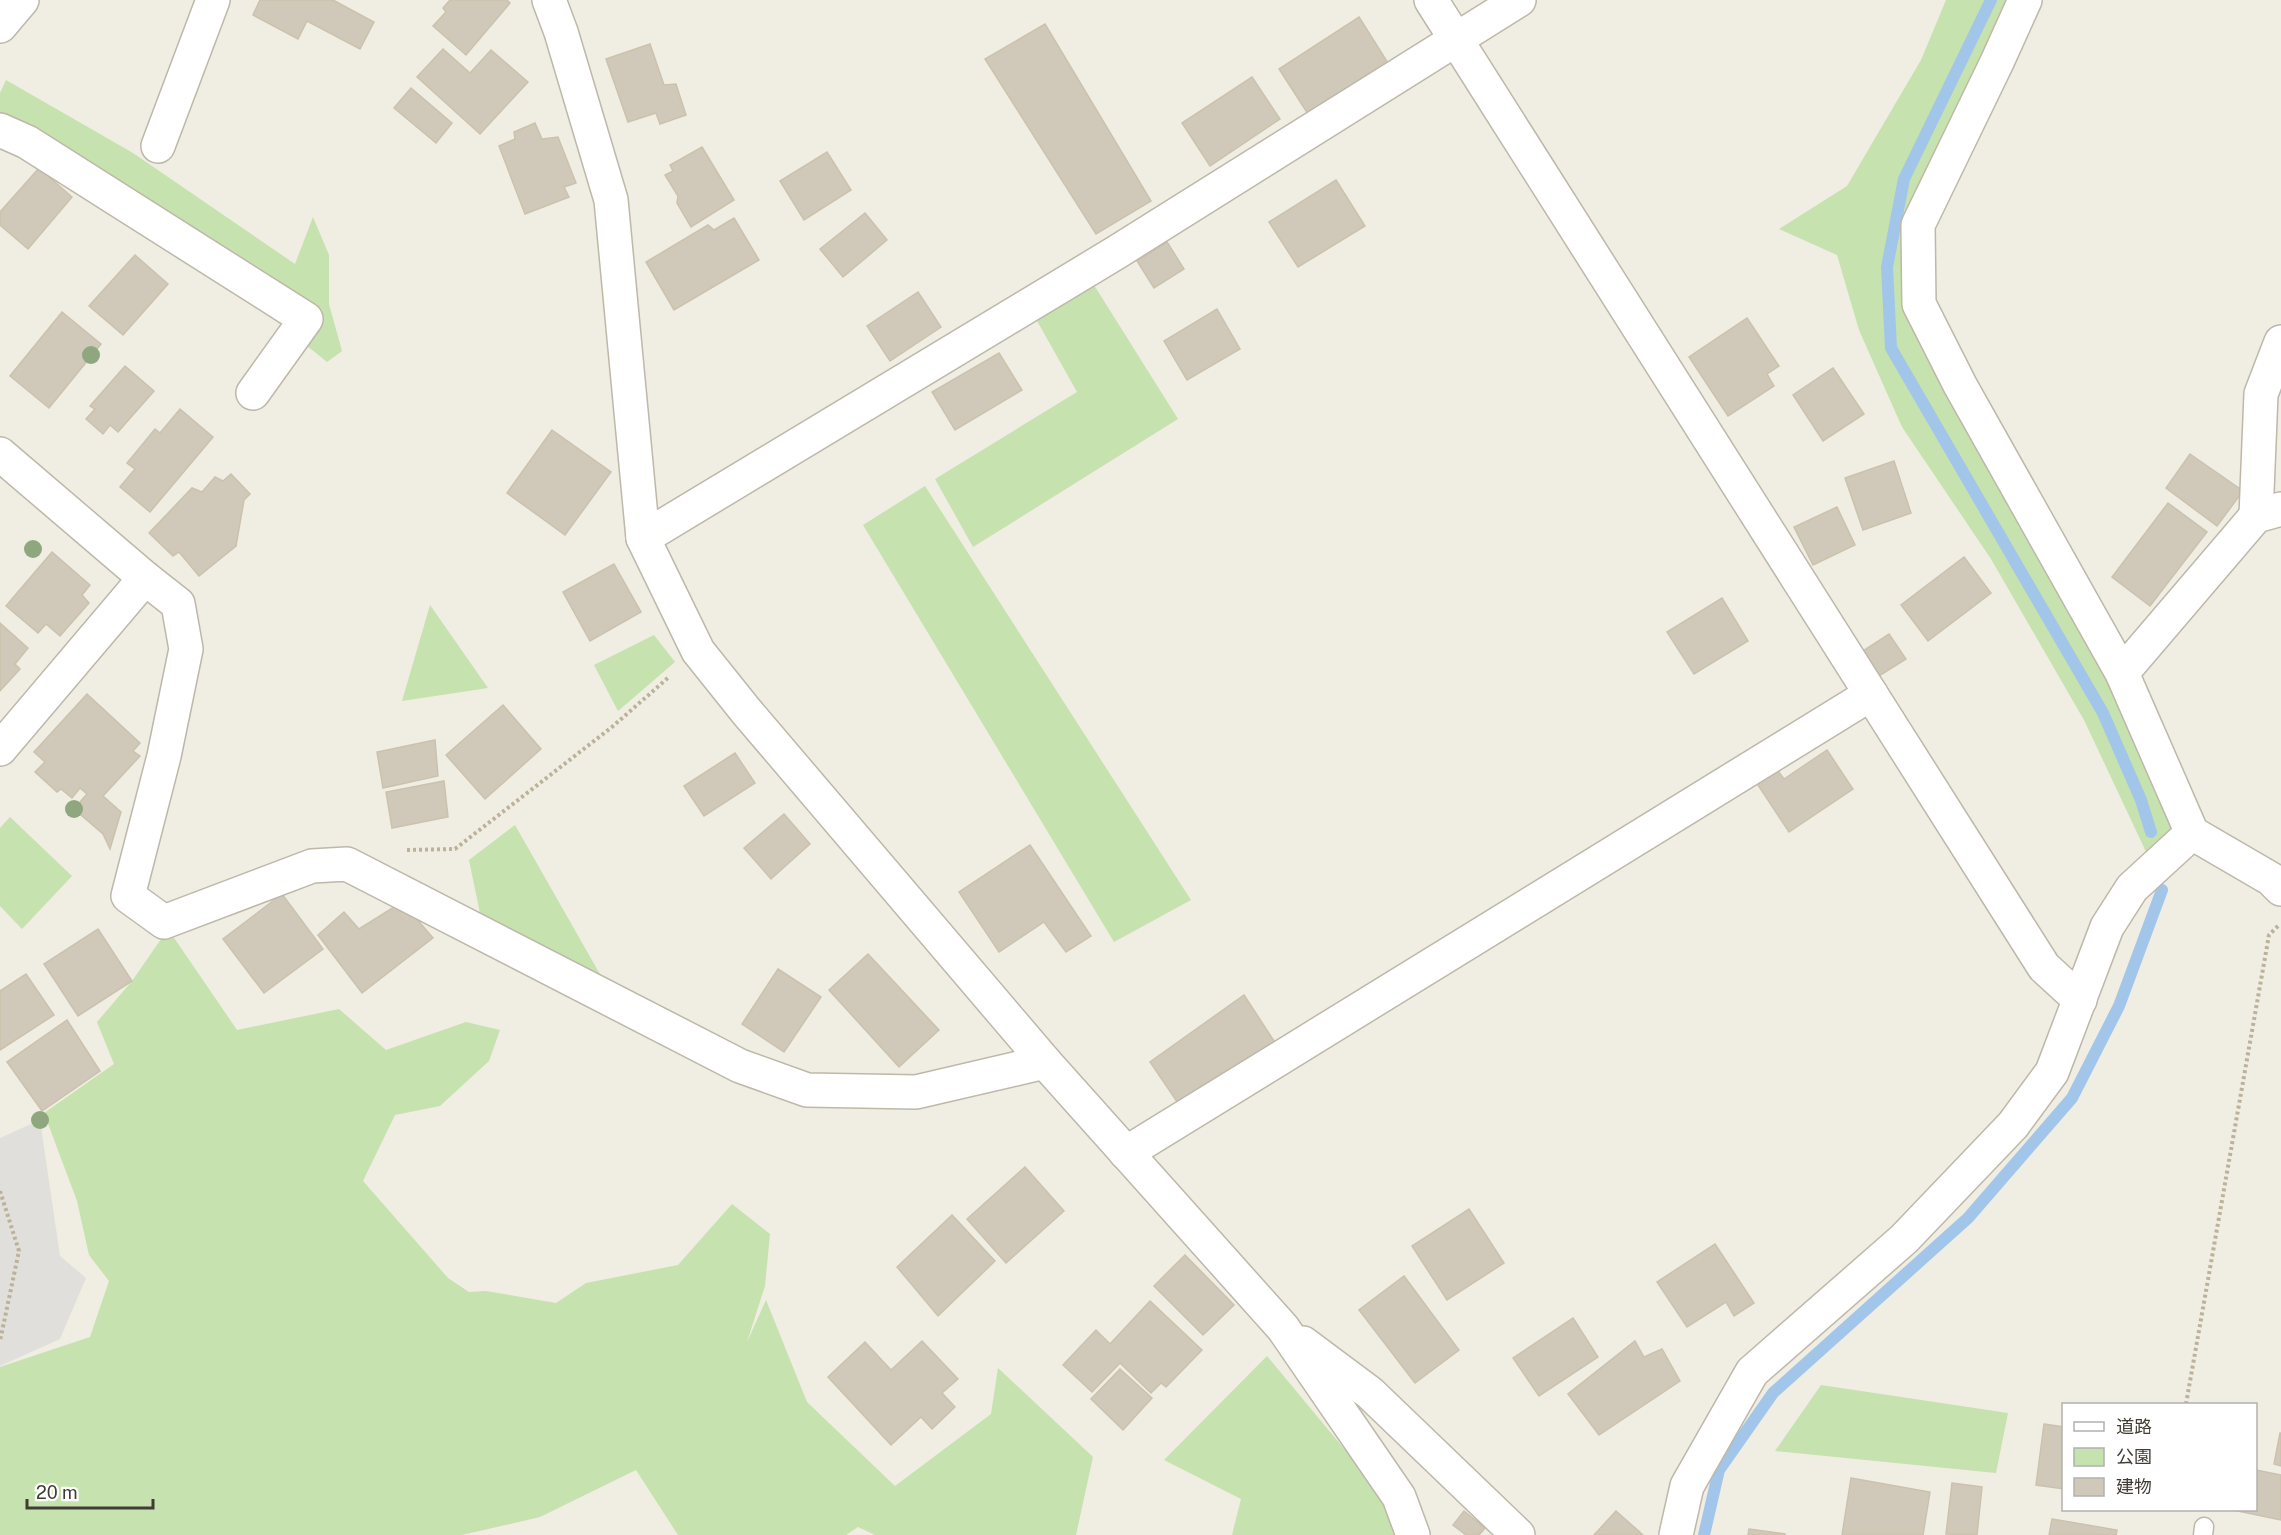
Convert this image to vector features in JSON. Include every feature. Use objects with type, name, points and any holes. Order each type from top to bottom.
[{"type":"street","points":[[0,26],[22,0]]},
{"type":"street","points":[[158,146],[213,0]]},
{"type":"street","points":[[549,0],[561,32],[612,200],[643,538],[698,651],[746,711],[1045,1062],[1283,1328],[1399,1497],[1413,1535]]},
{"type":"street","points":[[1431,0],[2044,967],[2080,1000]]},
{"type":"street","points":[[643,538],[1117,252],[1519,0]]},
{"type":"street","points":[[2025,0],[1918,225],[1919,303],[1960,385],[2122,673],[2192,833],[2271,879],[2281,889]]},
{"type":"street","points":[[0,130],[27,142],[306,319],[254,393]]},
{"type":"street","points":[[2122,673],[2269,512],[2260,394],[2281,342]]},
{"type":"street","points":[[0,454],[178,604],[186,649],[164,756],[128,896],[164,922],[312,866],[347,864],[740,1066],[807,1090],[916,1092],[1045,1062]]},
{"type":"street","points":[[0,749],[145,578]]},
{"type":"street","points":[[1126,1153],[1871,694]]},
{"type":"street","points":[[1676,1535],[1687,1486],[1752,1372],[1904,1239],[2013,1125],[2052,1072],[2107,927],[2132,888],[2192,833]]},
{"type":"street","points":[[1283,1328],[1371,1393],[1518,1535]]},
{"type":"path","points":[[347,864],[376,850],[455,849],[612,727],[698,651]]},
{"type":"path","points":[[2186,1403],[2270,935],[2281,923]]},
{"type":"path","points":[[0,1191],[19,1251],[0,1341]]},
{"type":"green space","points":[[1946,0],[2019,0],[1918,225],[1919,303],[2188,824],[2148,856],[2084,720],[1991,559],[1902,427],[1859,330],[1837,255],[1779,229],[1847,186],[1921,60]]},
{"type":"green space","points":[[6,80],[133,153],[295,264],[313,217],[329,255],[329,304],[342,351],[327,362],[52,140],[0,115],[0,93]]},
{"type":"green space","points":[[1094,285],[1178,419],[973,547],[935,479],[1077,392],[1036,319]]},
{"type":"green space","points":[[925,486],[1191,900],[1114,942],[863,525]]},
{"type":"green space","points":[[430,605],[488,688],[402,701]]},
{"type":"green space","points":[[654,635],[675,662],[618,711],[594,665]]},
{"type":"green space","points":[[10,817],[72,876],[22,929],[0,906],[0,828]]},
{"type":"green space","points":[[515,825],[605,983],[481,918],[469,860]]},
{"type":"green space","points":[[168,929],[237,1030],[339,1009],[386,1050],[466,1022],[500,1030],[489,1061],[440,1106],[395,1115],[363,1181],[448,1278],[469,1292],[486,1291],[556,1303],[586,1283],[678,1265],[732,1204],[770,1234],[765,1286],[747,1342],[766,1300],[807,1402],[895,1486],[991,1414],[998,1368],[1093,1457],[1076,1535],[875,1535],[858,1527],[846,1535],[678,1535],[636,1470],[540,1517],[462,1535],[0,1535],[0,1367],[90,1337],[109,1281],[89,1255],[77,1201],[44,1113],[114,1064],[97,1022],[132,981]]},
{"type":"green space","points":[[1267,1356],[1389,1503],[1398,1535],[1232,1535],[1241,1499],[1164,1460]]},
{"type":"green space","points":[[1821,1385],[2008,1413],[1996,1473],[1775,1451]]},
{"type":"shaded area","points":[[40,1120],[60,1256],[86,1278],[60,1339],[0,1366],[0,1138]]},
{"type":"building","points":[[260,0],[333,0],[374,22],[360,49],[307,21],[298,39],[253,15]]},
{"type":"building","points":[[450,0],[507,0],[510,3],[466,55],[433,26],[446,12],[443,8]]},
{"type":"building","points":[[1359,17],[1388,63],[1308,114],[1279,69]]},
{"type":"building","points":[[1045,24],[1151,201],[1096,234],[985,59]]},
{"type":"building","points":[[650,44],[664,85],[676,84],[686,115],[660,124],[656,113],[628,122],[606,59]]},
{"type":"building","points":[[443,49],[470,73],[491,50],[528,82],[480,134],[417,77]]},
{"type":"building","points":[[1252,77],[1280,119],[1210,166],[1182,123]]},
{"type":"building","points":[[411,88],[452,123],[436,143],[394,108]]},
{"type":"building","points":[[535,123],[542,139],[558,137],[576,183],[564,187],[569,197],[525,214],[499,146],[515,139],[514,132]]},
{"type":"building","points":[[702,147],[734,200],[691,227],[677,203],[678,196],[665,175],[673,171],[670,165]]},
{"type":"building","points":[[827,152],[851,190],[804,220],[780,181]]},
{"type":"building","points":[[39,168],[72,197],[28,249],[0,225],[0,212]]},
{"type":"building","points":[[1336,180],[1365,226],[1298,267],[1269,222]]},
{"type":"building","points":[[865,213],[887,240],[843,277],[820,249]]},
{"type":"building","points":[[734,218],[759,260],[674,310],[646,262],[708,225],[714,230]]},
{"type":"building","points":[[1167,242],[1184,269],[1154,288],[1137,261]]},
{"type":"building","points":[[135,255],[168,284],[123,335],[89,306]]},
{"type":"building","points":[[918,292],[941,327],[890,361],[867,326]]},
{"type":"building","points":[[1217,309],[1240,349],[1187,380],[1164,341]]},
{"type":"building","points":[[62,312],[101,344],[49,408],[10,376]]},
{"type":"building","points":[[1747,318],[1779,366],[1767,374],[1774,386],[1728,416],[1689,357]]},
{"type":"building","points":[[999,353],[1022,390],[955,430],[932,392]]},
{"type":"building","points":[[125,366],[154,391],[118,432],[110,425],[103,434],[86,419],[95,409],[90,406]]},
{"type":"building","points":[[1833,368],[1864,414],[1823,441],[1793,395]]},
{"type":"building","points":[[180,409],[213,437],[150,512],[120,487],[135,469],[127,463],[155,429],[160,433]]},
{"type":"building","points":[[552,430],[611,472],[565,535],[507,493]]},
{"type":"building","points":[[2190,454],[2243,491],[2217,526],[2166,488]]},
{"type":"building","points":[[1894,461],[1911,513],[1863,530],[1845,478]]},
{"type":"building","points":[[231,474],[250,494],[244,500],[236,546],[199,576],[179,552],[173,556],[149,533],[192,488],[202,492],[215,477],[223,481]]},
{"type":"building","points":[[2168,503],[2207,532],[2150,606],[2112,577]]},
{"type":"building","points":[[1837,507],[1855,545],[1813,565],[1794,527]]},
{"type":"building","points":[[52,552],[90,585],[82,595],[89,603],[60,636],[46,624],[38,633],[6,606]]},
{"type":"building","points":[[1964,557],[1991,593],[1928,641],[1901,605]]},
{"type":"building","points":[[614,564],[641,612],[590,641],[563,592]]},
{"type":"building","points":[[1722,598],[1748,641],[1694,674],[1667,632]]},
{"type":"building","points":[[0,623],[28,648],[15,664],[20,669],[0,691]]},
{"type":"building","points":[[1889,634],[1906,659],[1879,676],[1863,651]]},
{"type":"building","points":[[87,694],[140,743],[133,751],[140,756],[103,796],[121,812],[110,849],[103,834],[74,809],[87,794],[80,788],[72,798],[61,789],[57,792],[35,772],[45,762],[34,752]]},
{"type":"building","points":[[503,705],[541,749],[485,799],[446,755]]},
{"type":"building","points":[[435,740],[438,776],[383,788],[377,752]]},
{"type":"building","points":[[1827,750],[1853,789],[1789,832],[1756,782],[1776,768],[1784,779]]},
{"type":"building","points":[[735,753],[755,783],[704,816],[684,786]]},
{"type":"building","points":[[444,781],[448,817],[392,828],[386,792]]},
{"type":"building","points":[[784,814],[810,844],[771,879],[744,848]]},
{"type":"building","points":[[1030,845],[1091,936],[1066,952],[1044,922],[999,952],[959,892]]},
{"type":"building","points":[[282,894],[323,949],[264,993],[223,939]]},
{"type":"building","points":[[402,902],[433,938],[362,993],[318,935],[344,912],[359,929]]},
{"type":"building","points":[[98,929],[132,981],[78,1016],[44,964]]},
{"type":"building","points":[[868,954],[939,1030],[899,1067],[829,990]]},
{"type":"building","points":[[778,969],[821,997],[784,1052],[742,1024]]},
{"type":"building","points":[[26,974],[54,1015],[0,1050],[0,991]]},
{"type":"building","points":[[1244,995],[1278,1047],[1182,1109],[1150,1062]]},
{"type":"building","points":[[67,1020],[100,1071],[42,1111],[7,1062]]},
{"type":"building","points":[[1025,1167],[1064,1211],[1006,1263],[967,1219]]},
{"type":"building","points":[[1469,1209],[1504,1263],[1447,1300],[1412,1246]]},
{"type":"building","points":[[952,1215],[995,1261],[938,1316],[897,1267]]},
{"type":"building","points":[[1715,1244],[1754,1303],[1734,1316],[1726,1302],[1687,1327],[1657,1282]]},
{"type":"building","points":[[1185,1255],[1234,1305],[1203,1335],[1154,1286]]},
{"type":"building","points":[[1404,1276],[1459,1350],[1415,1383],[1359,1310]]},
{"type":"building","points":[[1150,1301],[1202,1350],[1166,1387],[1161,1383],[1151,1393],[1120,1363],[1092,1392],[1063,1365],[1096,1330],[1110,1344]]},
{"type":"building","points":[[1573,1318],[1598,1357],[1539,1396],[1513,1358]]},
{"type":"building","points":[[922,1341],[958,1379],[942,1393],[955,1407],[932,1429],[921,1417],[891,1445],[828,1377],[865,1342],[891,1370]]},
{"type":"building","points":[[1635,1341],[1644,1357],[1662,1349],[1680,1381],[1599,1435],[1568,1394]]},
{"type":"building","points":[[1120,1369],[1152,1398],[1123,1430],[1091,1399]]},
{"type":"building","points":[[2044,1424],[2062,1427],[2062,1489],[2036,1485]]},
{"type":"building","points":[[2281,1433],[2281,1466],[2274,1464]]},
{"type":"building","points":[[2257,1470],[2281,1475],[2281,1520],[2238,1511],[2257,1511]]},
{"type":"building","points":[[1851,1478],[1930,1492],[1923,1535],[1842,1535]]},
{"type":"building","points":[[1952,1483],[1982,1487],[1977,1535],[1946,1534]]},
{"type":"building","points":[[1464,1511],[1485,1528],[1479,1535],[1466,1535],[1453,1525]]},
{"type":"building","points":[[1616,1511],[1643,1535],[1594,1535]]},
{"type":"building","points":[[2052,1519],[2117,1530],[2116,1535],[2049,1535]]},
{"type":"building","points":[[1749,1529],[1785,1534],[1785,1535],[1748,1535]]},
{"type":"waterway","points":[[1991,0],[1904,179],[1887,267],[1891,348],[2103,713],[2141,800],[2151,832]]},
{"type":"waterway","points":[[1704,1535],[1719,1470],[1773,1393],[1968,1218],[2072,1098],[2119,1006],[2162,890]]}]
